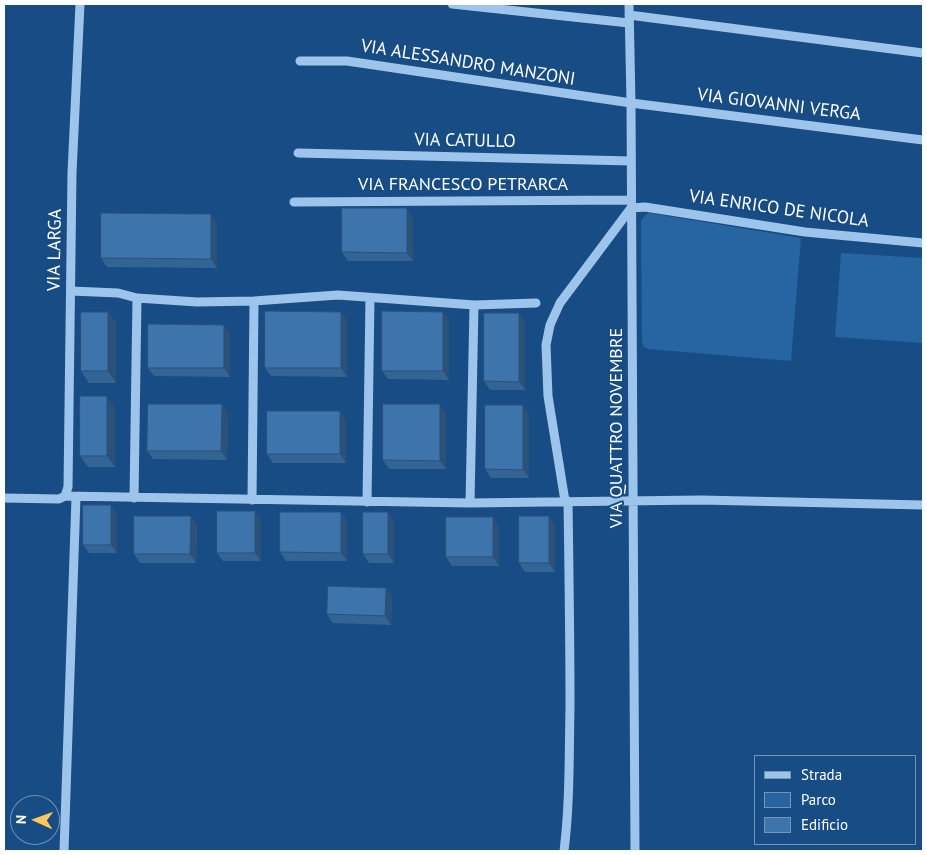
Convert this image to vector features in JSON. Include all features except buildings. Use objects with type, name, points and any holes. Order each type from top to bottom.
[{"type":"street","name":"VIA LARGA","points":[[65,496],[68,487],[72,173],[80,4]]},
{"type":"street","points":[[452,4],[629,19],[923,53]]},
{"type":"street","name":"VIA QUATTRO NOVEMBRE","points":[[629,4],[636,851]]},
{"type":"street","name":"VIA ALESSANDRO MANZONI","points":[[300,61],[348,61],[631,104]]},
{"type":"street","name":"VIA GIOVANNI VERGA","points":[[631,104],[923,140]]},
{"type":"street","name":"VIA CATULLO","points":[[298,153],[631,161]]},
{"type":"street","name":"VIA FRANCESCO PETRARCA","points":[[294,202],[631,204]]},
{"type":"street","points":[[564,851],[567,830],[569,775],[570,595],[566,501],[548,396],[546,345],[550,325],[560,302],[631,204]]},
{"type":"street","name":"VIA ENRICO DE NICOLA","points":[[631,204],[804,232],[923,243]]},
{"type":"street","points":[[71,291],[118,293],[137,298],[197,302],[254,301],[338,295],[474,305],[536,303]]},
{"type":"street","points":[[134,498],[137,298]]},
{"type":"street","points":[[367,502],[370,298]]},
{"type":"street","points":[[252,500],[254,301]]},
{"type":"street","points":[[470,503],[474,305]]},
{"type":"street","points":[[4,498],[60,499],[65,496],[76,496],[470,503],[701,500],[923,505]]},
{"type":"street","points":[[64,851],[76,496]]},
{"type":"green space","points":[[649,213],[801,238],[791,361],[648,349],[644,347],[642,342],[641,221]]},
{"type":"green space","points":[[841,253],[923,258],[923,343],[835,337]]}]
